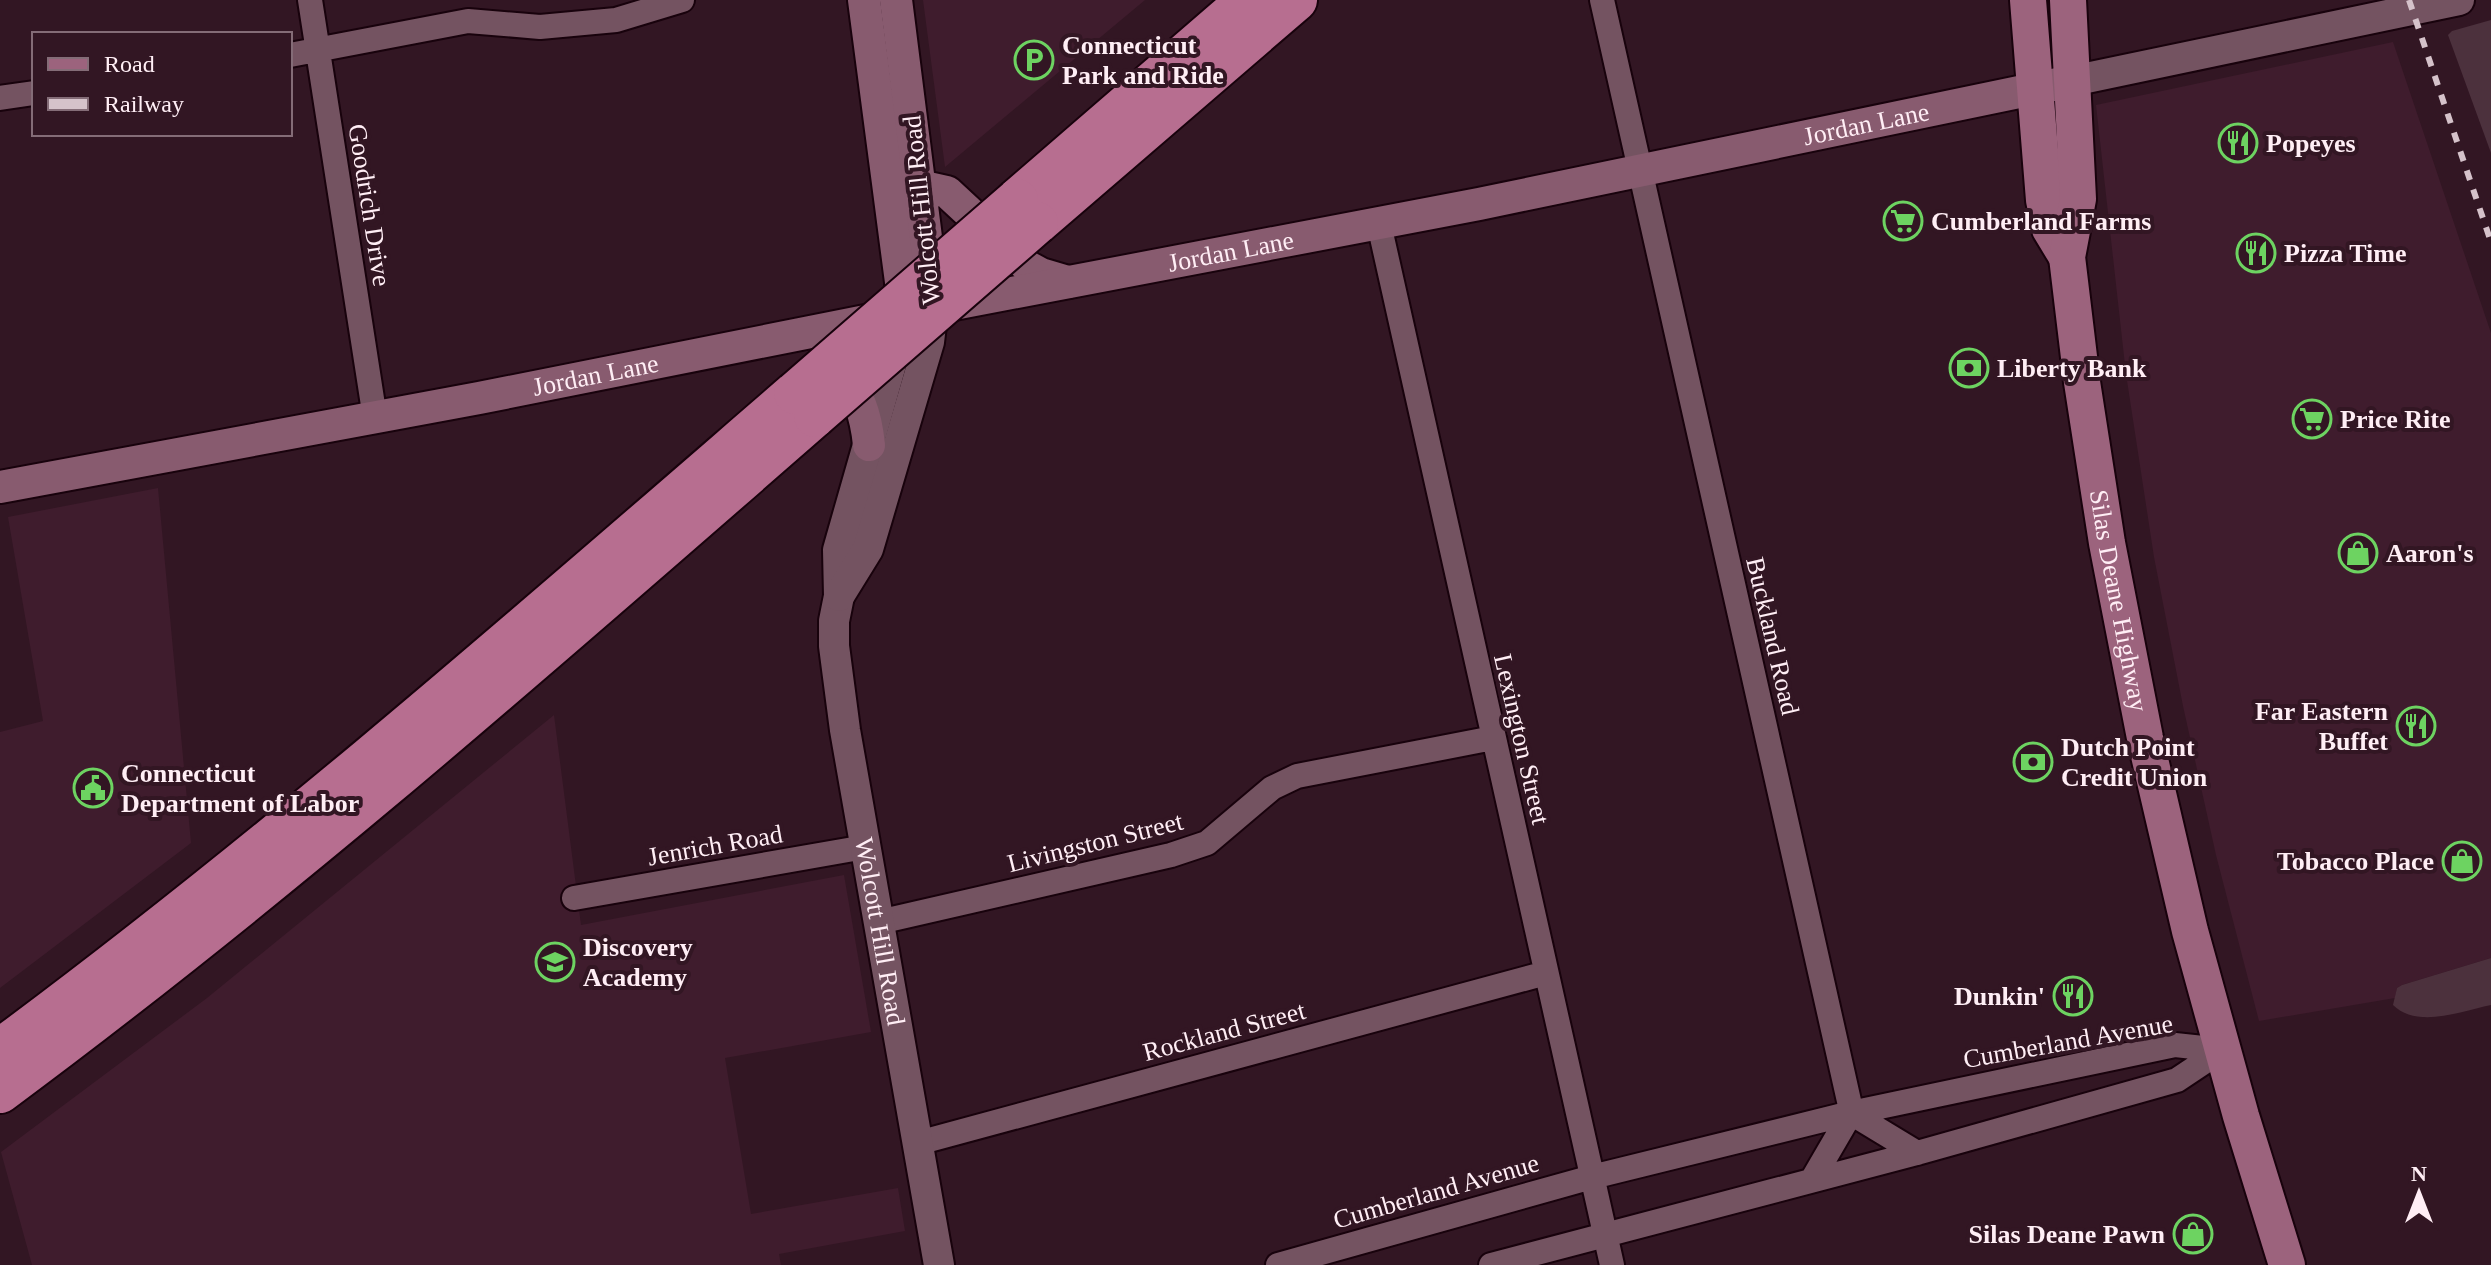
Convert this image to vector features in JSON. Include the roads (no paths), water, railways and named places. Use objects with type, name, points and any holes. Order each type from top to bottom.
[{"type":"highway","points":[[1027,212],[1248,0]]},
{"type":"highway","points":[[0,1092],[186,950],[438,744],[805,405],[1027,212],[1296,0]]},
{"type":"highway","points":[[0,1050],[156,931],[805,405]]},
{"type":"main road","name":"Wolcott Hill Road","points":[[864,0],[901,279],[901,314]]},
{"type":"main road","name":"Wolcott Hill Road","points":[[896,0],[933,308]]},
{"type":"main road","name":"Silas Deane Highway","points":[[2028,0],[2044,200],[2050,229],[2067,257]]},
{"type":"main road","name":"Silas Deane Highway","points":[[2068,0],[2078,199],[2067,257],[2095,469],[2126,644],[2175,873],[2222,1050],[2287,1265]]},
{"type":"main road","name":"Jordan Lane","points":[[0,487],[375,418],[1379,224],[2072,81]]},
{"type":"main road","points":[[920,186],[947,192],[1034,271],[1072,283]]},
{"type":"main road","points":[[774,339],[817,356],[845,379],[863,409],[869,445]]},
{"type":"street","name":"Goodrich Drive","points":[[310,0],[375,418]]},
{"type":"street","points":[[292,55],[468,21],[540,27],[616,20],[682,0]]},
{"type":"street","name":"Buckland Road","points":[[1602,0],[1851,1113]]},
{"type":"street","name":"Jordan Lane","points":[[2072,81],[2459,0]]},
{"type":"street","points":[[0,98],[32,93]]},
{"type":"street","name":"Lexington Street","points":[[1379,224],[1612,1265]]},
{"type":"street","name":"Wolcott Hill Road","points":[[933,308],[929,342],[863,515],[838,550],[839,596],[834,633],[836,675],[939,1265]]},
{"type":"street","name":"Wolcott Hill Road","points":[[863,515],[869,445],[893,364],[901,314]]},
{"type":"street","name":"Livingston Street","points":[[879,922],[1171,855],[1207,843],[1272,788],[1297,776],[1493,738]]},
{"type":"street","name":"Jenrich Road","points":[[574,898],[865,847]]},
{"type":"street","name":"Rockland Street","points":[[918,1143],[1546,973]]},
{"type":"street","name":"Cumberland Avenue","points":[[1278,1265],[1592,1177],[1851,1113],[2175,1045],[2222,1050]]},
{"type":"street","name":"Cumberland Avenue","points":[[1491,1265],[1917,1153],[2177,1080],[2222,1050]]},
{"type":"street","points":[[1812,1180],[1851,1113],[1917,1153]]},
{"type":"railway","points":[[2409,0],[2491,242]]},
{"type":"place","name":"Connecticut Park and Ride","points":[[1034,60]]},
{"type":"place","name":"Popeyes","points":[[2238,143]]},
{"type":"place","name":"Cumberland Farms","points":[[1903,221]]},
{"type":"place","name":"Pizza Time","points":[[2256,253]]},
{"type":"place","name":"Liberty Bank","points":[[1969,368]]},
{"type":"place","name":"Price Rite","points":[[2312,419]]},
{"type":"place","name":"Aaron's","points":[[2358,553]]},
{"type":"place","name":"Far Eastern Buffet","points":[[2416,726]]},
{"type":"place","name":"Dutch Point Credit Union","points":[[2033,762]]},
{"type":"place","name":"Connecticut Department of Labor","points":[[93,788]]},
{"type":"place","name":"Tobacco Place","points":[[2462,861]]},
{"type":"place","name":"Discovery Academy","points":[[555,962]]},
{"type":"place","name":"Dunkin'","points":[[2073,996]]},
{"type":"place","name":"Silas Deane Pawn","points":[[2193,1234]]}]
